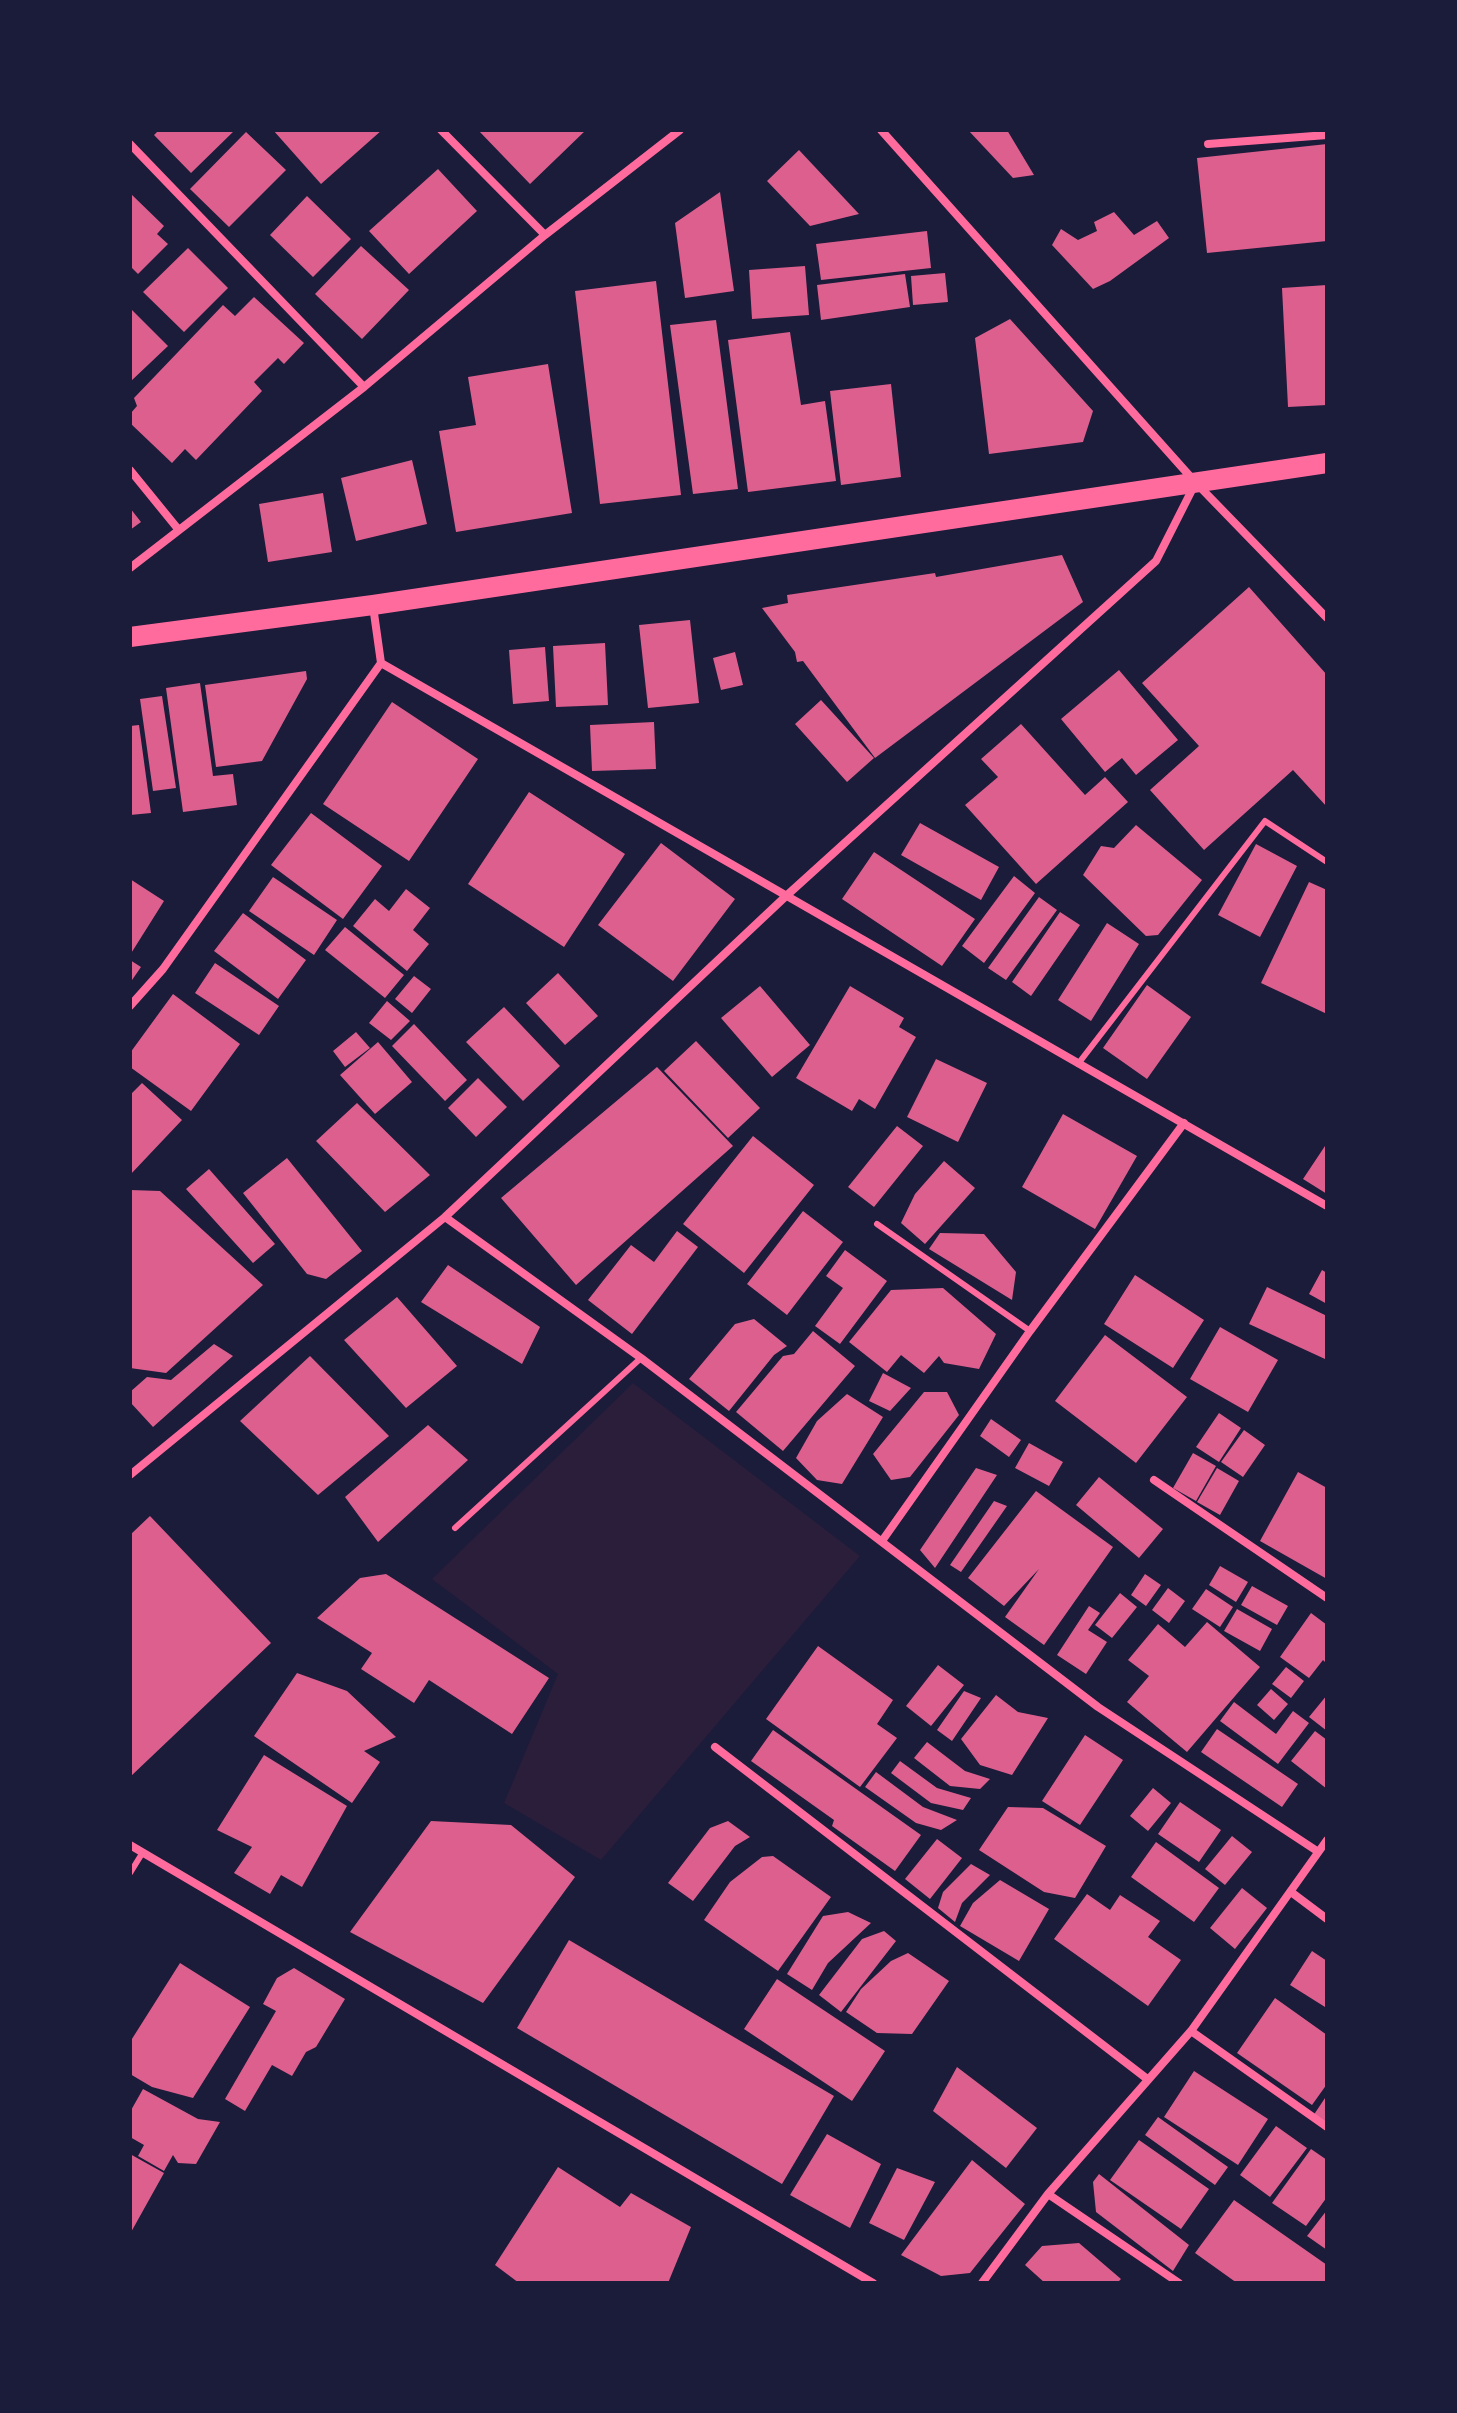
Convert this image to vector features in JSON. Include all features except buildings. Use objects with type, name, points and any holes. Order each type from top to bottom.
[{"type":"main road","points":[[130,637],[373,605],[1327,463]]},
{"type":"street","points":[[441,130],[545,235]]},
{"type":"street","points":[[130,568],[364,387],[545,235],[680,130]]},
{"type":"street","points":[[881,130],[1196,483],[1327,618]]},
{"type":"street","points":[[1208,144],[1327,135]]},
{"type":"street","points":[[130,144],[364,387]]},
{"type":"street","points":[[130,470],[178,529]]},
{"type":"street","points":[[130,1475],[445,1217],[785,897],[1156,561],[1196,483]]},
{"type":"street","points":[[130,1006],[163,969],[381,663],[373,605]]},
{"type":"street","points":[[381,663],[1327,1206]]},
{"type":"street","points":[[882,1541],[1030,1331],[1184,1123]]},
{"type":"street","points":[[445,1217],[641,1358],[1098,1707],[1317,1851]]},
{"type":"street","points":[[1154,1480],[1327,1598]]},
{"type":"street","points":[[715,1747],[1146,2078]]},
{"type":"street","points":[[982,2283],[1048,2194],[1146,2078],[1191,2031],[1327,1840]]},
{"type":"street","points":[[130,1845],[873,2283]]},
{"type":"street","points":[[1291,1892],[1327,1919]]},
{"type":"street","points":[[1191,2031],[1327,2127]]},
{"type":"street","points":[[1048,2194],[1179,2283]]},
{"type":"lane","points":[[1078,1064],[1265,821],[1327,862]]},
{"type":"lane","points":[[877,1224],[1030,1331]]},
{"type":"lane","points":[[455,1528],[641,1358]]},
{"type":"lane","points":[[130,1873],[143,1852]]},
{"type":"shaded area","points":[[633,1383],[860,1556],[601,1860],[504,1803],[558,1674],[432,1579]]}]
